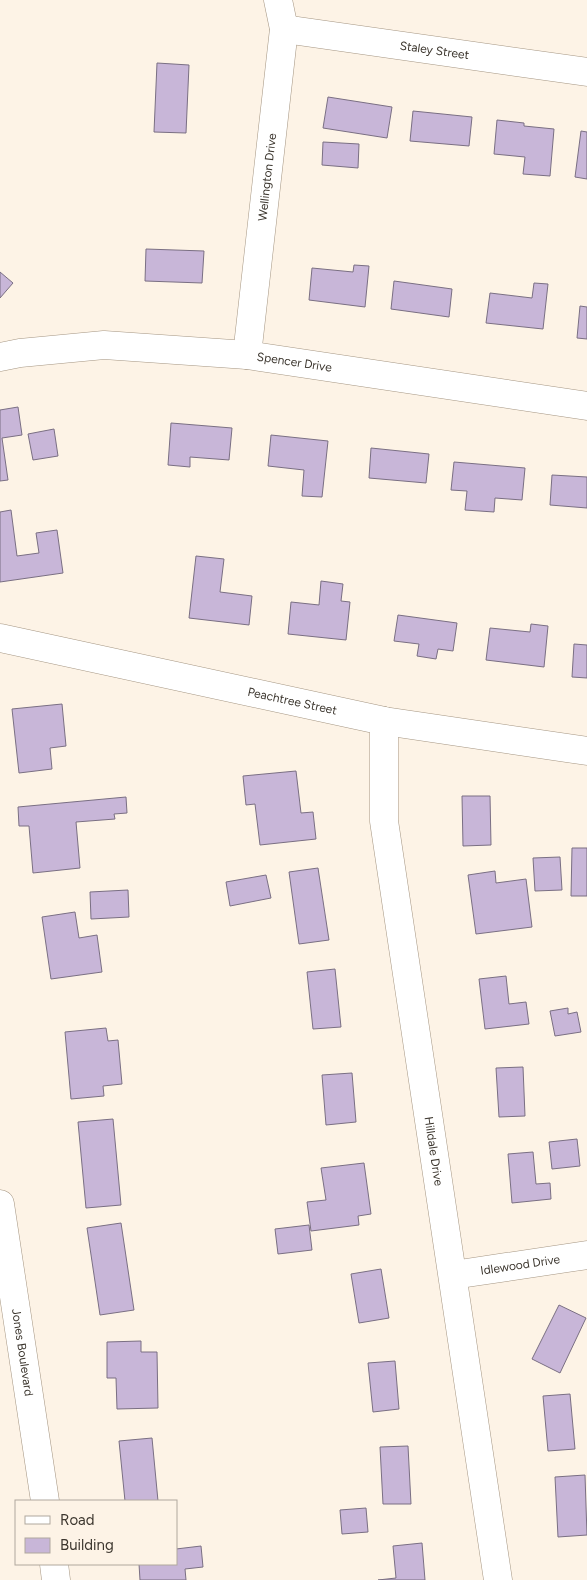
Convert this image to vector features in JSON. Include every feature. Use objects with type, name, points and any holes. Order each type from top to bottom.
[{"type":"street","name":"Wellington Drive","points":[[247,355],[284,30],[278,0]]},
{"type":"street","name":"Staley Street","points":[[284,30],[587,72]]},
{"type":"street","name":"Spencer Drive","points":[[0,357],[20,353],[104,345],[247,355],[587,406]]},
{"type":"street","name":"Peachtree Street","points":[[0,638],[384,722],[587,751]]},
{"type":"street","name":"Hilldale Drive","points":[[384,722],[384,821],[498,1580]]},
{"type":"street","name":"Jones Boulevard","points":[[0,1204],[45,1500]]},
{"type":"street","name":"Idlewood Drive","points":[[453,1275],[587,1255]]},
{"type":"street","points":[[54,1565],[56,1580]]},
{"type":"building","points":[[157,63],[189,65],[186,133],[154,132]]},
{"type":"building","points":[[328,97],[392,107],[387,138],[323,128]]},
{"type":"building","points":[[413,111],[472,117],[469,146],[410,141]]},
{"type":"building","points":[[497,120],[524,123],[524,126],[554,129],[550,176],[523,174],[525,157],[494,154]]},
{"type":"building","points":[[581,131],[587,132],[587,179],[575,177]]},
{"type":"building","points":[[323,142],[359,144],[358,168],[322,165]]},
{"type":"building","points":[[146,249],[204,251],[202,283],[145,281]]},
{"type":"building","points":[[354,265],[369,266],[365,307],[309,300],[312,268],[353,272]]},
{"type":"building","points":[[0,272],[13,283],[0,298]]},
{"type":"building","points":[[394,281],[452,289],[449,317],[391,309]]},
{"type":"building","points":[[534,283],[548,284],[543,329],[486,323],[490,293],[532,298]]},
{"type":"building","points":[[580,306],[587,307],[587,339],[577,338]]},
{"type":"building","points":[[18,407],[22,435],[2,438],[8,480],[0,481],[0,410]]},
{"type":"building","points":[[171,423],[232,428],[229,460],[190,457],[190,467],[168,465]]},
{"type":"building","points":[[54,429],[58,456],[33,460],[28,434]]},
{"type":"building","points":[[271,435],[328,441],[322,497],[302,496],[304,470],[268,466]]},
{"type":"building","points":[[371,448],[429,454],[426,483],[369,478]]},
{"type":"building","points":[[454,462],[525,468],[522,500],[495,498],[494,512],[465,510],[467,491],[451,490]]},
{"type":"building","points":[[552,475],[587,477],[587,508],[550,505]]},
{"type":"building","points":[[11,510],[17,556],[39,553],[36,533],[57,530],[63,573],[0,582],[0,512]]},
{"type":"building","points":[[196,556],[224,559],[220,592],[252,596],[249,625],[189,618]]},
{"type":"building","points":[[321,581],[343,584],[341,601],[350,602],[346,640],[288,634],[291,602],[319,605]]},
{"type":"building","points":[[398,615],[457,623],[453,651],[438,649],[436,659],[417,656],[419,644],[394,641]]},
{"type":"building","points":[[531,624],[548,626],[544,667],[486,660],[490,628],[530,632]]},
{"type":"building","points":[[574,644],[587,645],[587,678],[572,677]]},
{"type":"building","points":[[62,704],[66,746],[50,748],[52,769],[19,773],[12,709]]},
{"type":"building","points":[[296,771],[301,813],[313,812],[316,839],[260,845],[255,804],[246,805],[243,776]]},
{"type":"building","points":[[462,796],[490,796],[491,845],[463,846]]},
{"type":"building","points":[[126,797],[127,813],[114,814],[115,819],[76,822],[80,868],[33,873],[29,826],[19,826],[18,807]]},
{"type":"building","points":[[572,848],[587,848],[587,896],[571,896]]},
{"type":"building","points":[[560,857],[562,890],[535,891],[533,858]]},
{"type":"building","points":[[318,868],[329,940],[299,944],[289,872]]},
{"type":"building","points":[[495,871],[496,883],[526,879],[532,927],[476,934],[468,875]]},
{"type":"building","points":[[266,875],[271,898],[230,906],[226,882]]},
{"type":"building","points":[[128,890],[129,917],[91,919],[90,892]]},
{"type":"building","points":[[75,912],[79,938],[97,935],[102,972],[51,979],[42,917]]},
{"type":"building","points":[[335,969],[341,1027],[313,1029],[307,972]]},
{"type":"building","points":[[506,976],[509,1004],[526,1002],[529,1024],[485,1029],[479,979]]},
{"type":"building","points":[[568,1008],[568,1014],[577,1012],[581,1032],[555,1036],[550,1011]]},
{"type":"building","points":[[106,1028],[108,1041],[118,1040],[122,1084],[103,1086],[104,1096],[71,1099],[65,1032]]},
{"type":"building","points":[[523,1067],[525,1116],[499,1117],[496,1068]]},
{"type":"building","points":[[352,1073],[356,1122],[326,1125],[322,1075]]},
{"type":"building","points":[[113,1119],[121,1205],[86,1208],[78,1122]]},
{"type":"building","points":[[577,1139],[580,1166],[552,1169],[549,1142]]},
{"type":"building","points":[[533,1152],[536,1184],[550,1183],[551,1199],[512,1203],[508,1154]]},
{"type":"building","points":[[364,1163],[371,1214],[358,1216],[359,1225],[311,1231],[307,1202],[326,1200],[321,1168]]},
{"type":"building","points":[[121,1223],[134,1310],[100,1315],[87,1228]]},
{"type":"building","points":[[309,1225],[312,1250],[278,1254],[275,1229]]},
{"type":"building","points":[[381,1269],[389,1318],[359,1323],[351,1274]]},
{"type":"building","points":[[559,1305],[586,1318],[560,1373],[532,1359]]},
{"type":"building","points":[[141,1341],[141,1352],[157,1352],[158,1408],[117,1409],[116,1378],[107,1378],[107,1342]]},
{"type":"building","points":[[395,1361],[399,1409],[373,1412],[368,1363]]},
{"type":"building","points":[[570,1394],[575,1449],[548,1451],[543,1396]]},
{"type":"building","points":[[152,1438],[158,1500],[125,1500],[119,1441]]},
{"type":"building","points":[[408,1446],[411,1504],[383,1504],[380,1447]]},
{"type":"building","points":[[585,1475],[587,1535],[558,1537],[555,1477]]},
{"type":"building","points":[[366,1508],[368,1532],[342,1534],[340,1510]]},
{"type":"building","points":[[422,1543],[425,1580],[378,1580],[396,1578],[393,1546]]},
{"type":"building","points":[[201,1546],[203,1567],[185,1569],[186,1580],[140,1580],[139,1565],[178,1565],[178,1549]]}]
